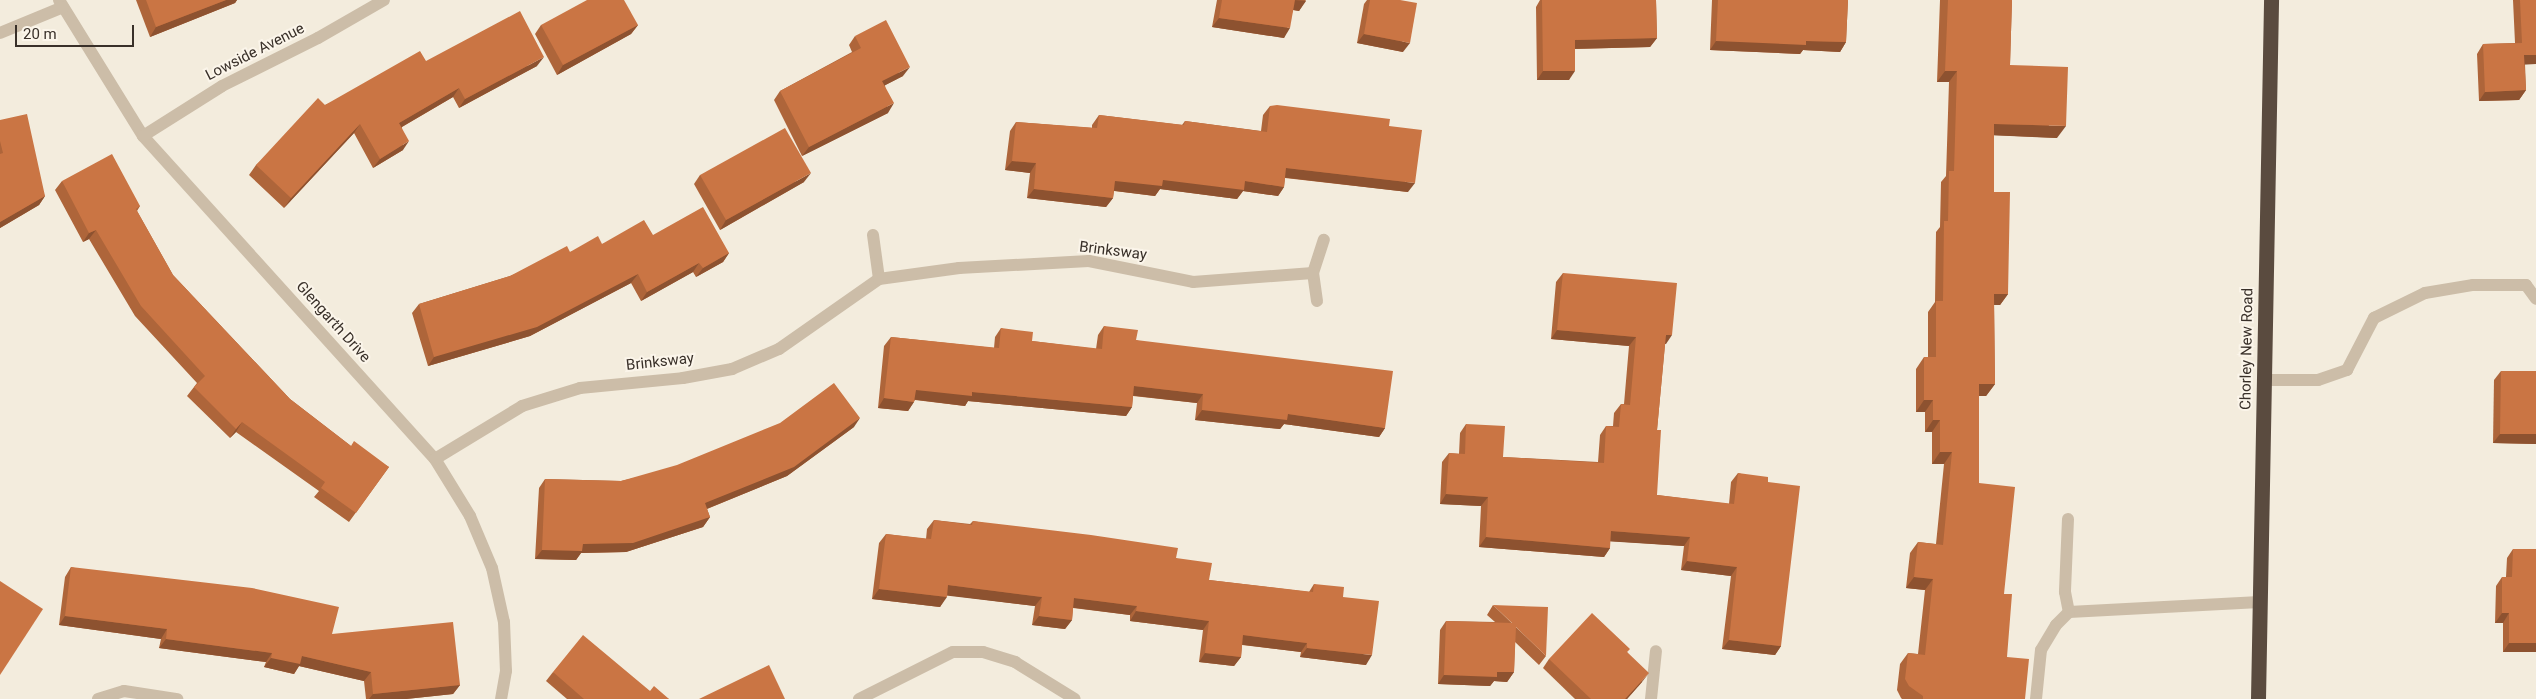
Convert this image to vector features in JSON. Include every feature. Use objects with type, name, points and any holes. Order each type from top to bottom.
[{"type":"highway","name":"Chorley New Road","points":[[2258,699],[2271,0]]},
{"type":"street","name":"Lowside Avenue","points":[[143,136],[222,86],[318,38],[384,0]]},
{"type":"street","name":"Glengarth Drive","points":[[61,4],[143,136],[435,459],[470,516],[492,568],[504,622],[506,671],[501,699]]},
{"type":"street","points":[[0,32],[61,4]]},
{"type":"street","points":[[873,235],[879,279]]},
{"type":"street","points":[[1317,301],[1313,273],[1324,240]]},
{"type":"street","name":"Brinksway","points":[[435,459],[522,406],[580,388],[683,378],[732,368],[756,359],[779,349],[879,279],[959,268],[1089,261],[1193,282],[1313,273]]},
{"type":"street","points":[[2264,380],[2318,380],[2347,370],[2374,318],[2425,292],[2473,285],[2526,285],[2536,299]]},
{"type":"street","points":[[2068,519],[2065,592],[2069,612]]},
{"type":"street","points":[[2036,699],[2041,650],[2056,625],[2069,612],[2260,602]]},
{"type":"street","points":[[1651,699],[1656,651]]},
{"type":"street","points":[[859,699],[953,652],[983,652],[1015,662],[1075,699]]},
{"type":"street","points":[[98,699],[124,691],[177,699]]},
{"type":"building","points":[[146,0],[226,0],[156,27]]},
{"type":"building","points":[[587,0],[624,0],[638,25],[563,65],[541,25]]},
{"type":"building","points":[[1222,0],[1295,0],[1290,28],[1219,18]]},
{"type":"building","points":[[1370,0],[1400,0],[1417,3],[1410,43],[1364,34]]},
{"type":"building","points":[[1542,0],[1656,0],[1657,38],[1575,40],[1575,71],[1543,71]]},
{"type":"building","points":[[1718,0],[1848,0],[1846,42],[1806,41],[1806,45],[1716,41]]},
{"type":"building","points":[[1948,0],[2012,0],[2010,65],[2068,67],[2066,126],[1994,124],[1994,192],[2010,192],[2008,294],[1994,294],[1995,384],[1979,384],[1979,483],[2015,487],[2004,594],[2012,594],[2007,657],[2029,659],[2025,699],[1923,699],[1923,696],[1909,686],[1905,679],[1908,653],[1925,655],[1933,579],[1914,577],[1918,542],[1943,545],[1952,452],[1940,452],[1940,420],[1933,420],[1933,400],[1924,400],[1924,357],[1936,357],[1936,301],[1943,301],[1944,221],[1948,221],[1949,171],[1954,171],[1957,71],[1945,71]]},
{"type":"building","points":[[2520,0],[2536,0],[2536,55],[2524,55],[2526,90],[2485,92],[2483,44],[2522,43]]},
{"type":"building","points":[[520,11],[544,57],[465,99],[459,88],[399,123],[409,141],[380,159],[360,124],[291,198],[256,165],[318,98],[325,105],[420,51],[426,61]]},
{"type":"building","points":[[886,20],[910,67],[882,81],[894,103],[809,147],[780,91],[861,48],[855,36]]},
{"type":"building","points":[[1277,105],[1390,119],[1389,126],[1422,130],[1415,183],[1286,168],[1284,187],[1245,181],[1244,190],[1163,180],[1162,186],[1115,181],[1113,198],[1034,189],[1036,163],[1012,161],[1016,122],[1097,128],[1099,115],[1184,125],[1185,121],[1267,132],[1270,106]]},
{"type":"building","points":[[27,114],[45,196],[0,222],[0,154],[3,153],[0,141],[0,120]]},
{"type":"building","points":[[785,128],[811,173],[726,220],[700,175]]},
{"type":"building","points":[[112,154],[140,206],[136,209],[173,275],[290,399],[351,446],[354,441],[389,467],[356,513],[321,488],[325,482],[242,422],[236,429],[194,387],[205,376],[141,306],[96,230],[89,233],[62,181]]},
{"type":"building","points":[[703,207],[729,253],[703,268],[699,263],[647,292],[638,274],[537,327],[434,357],[419,304],[510,276],[567,246],[570,252],[598,236],[602,244],[644,220],[653,235]]},
{"type":"building","points":[[1563,273],[1677,283],[1672,335],[1666,335],[1657,430],[1661,430],[1657,495],[1734,504],[1738,473],[1768,477],[1768,482],[1800,486],[1781,646],[1729,640],[1737,567],[1687,561],[1690,537],[1611,531],[1610,548],[1486,537],[1488,497],[1446,494],[1449,453],[1465,454],[1466,424],[1505,426],[1503,457],[1604,463],[1606,426],[1619,427],[1621,404],[1630,405],[1636,337],[1557,330]]},
{"type":"building","points":[[1104,326],[1138,330],[1136,340],[1393,371],[1385,428],[1288,414],[1287,420],[1202,410],[1203,394],[1134,386],[1132,407],[972,392],[972,396],[916,390],[914,402],[884,398],[891,337],[999,348],[1001,328],[1033,332],[1032,341],[1102,349]]},
{"type":"building","points":[[2501,371],[2536,371],[2536,434],[2500,434]]},
{"type":"building","points":[[834,383],[860,418],[794,467],[705,503],[710,517],[633,543],[583,544],[582,551],[542,550],[545,479],[621,481],[677,465],[780,423]]},
{"type":"building","points":[[934,520],[972,525],[973,521],[1091,535],[1178,548],[1176,558],[1212,563],[1209,580],[1313,592],[1314,584],[1344,587],[1343,597],[1379,601],[1372,655],[1307,648],[1307,643],[1243,635],[1241,657],[1205,653],[1209,621],[1136,611],[1137,606],[1074,598],[1072,620],[1039,616],[1042,597],[948,585],[947,597],[879,589],[886,534],[931,539]]},
{"type":"building","points":[[2513,549],[2536,549],[2536,643],[2509,643],[2509,613],[2502,613],[2502,577],[2512,577]]},
{"type":"building","points":[[71,567],[252,588],[339,607],[332,634],[453,622],[460,685],[373,694],[371,672],[302,656],[300,664],[271,658],[272,653],[166,639],[167,629],[65,616]]},
{"type":"building","points":[[0,581],[43,609],[0,675]]},
{"type":"building","points":[[1493,605],[1548,607],[1546,656],[1516,627],[1514,672],[1497,672],[1497,677],[1444,675],[1446,621],[1512,623]]},
{"type":"building","points":[[1592,613],[1630,649],[1627,652],[1649,673],[1625,699],[1591,699],[1549,659]]},
{"type":"building","points":[[583,635],[650,691],[654,686],[669,699],[584,699],[553,672]]},
{"type":"building","points":[[769,665],[785,699],[699,699]]}]
